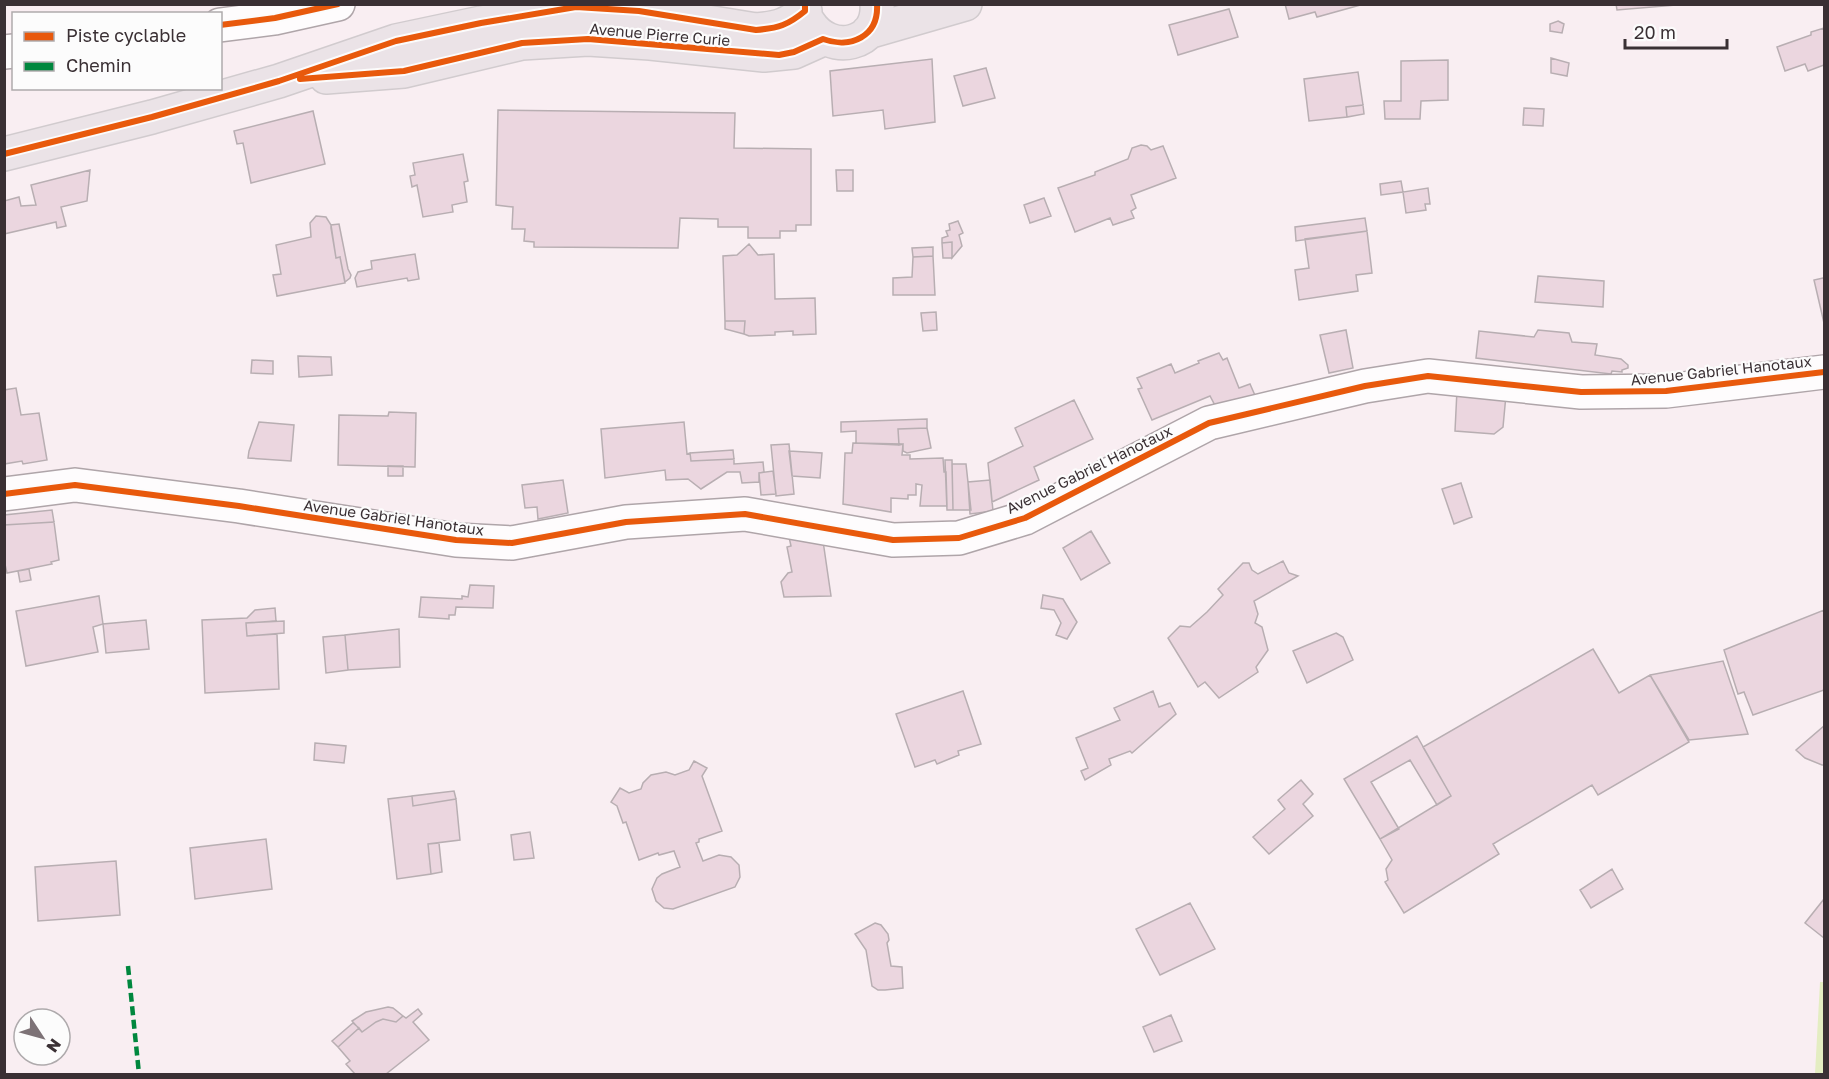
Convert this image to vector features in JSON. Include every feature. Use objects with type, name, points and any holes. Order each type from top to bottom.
[{"type":"main road","points":[[222,25],[275,18],[338,4]]},
{"type":"main road","points":[[805,8],[808,22],[814,32],[834,43],[847,43],[858,40],[873,18],[965,4]]},
{"type":"main road","name":"Avenue Pierre Curie","points":[[4,154],[152,117],[279,81],[396,41],[481,23],[576,7],[639,11],[756,30],[772,29],[789,24],[805,8]]},
{"type":"main road","name":"Avenue Pierre Curie","points":[[279,81],[404,71],[522,43],[588,39],[764,55],[794,51],[824,39]]},
{"type":"main road","name":"Avenue Gabriel Hanotaux","points":[[4,494],[75,485],[239,506],[456,540],[500,543],[512,543],[627,522],[745,514],[893,540],[959,538],[1025,518],[1209,423],[1365,386],[1428,376],[1581,392],[1666,391],[1824,372]]},
{"type":"green space","points":[[1820,982],[1824,982],[1824,1074],[1815,1074]]},
{"type":"building","points":[[1285,4],[1364,4],[1317,17],[1315,12],[1289,19]]},
{"type":"building","points":[[1616,4],[1688,4],[1617,10]]},
{"type":"building","points":[[1229,9],[1238,37],[1178,55],[1169,25]]},
{"type":"building","points":[[1558,21],[1564,24],[1562,33],[1550,31],[1550,24]]},
{"type":"building","points":[[1824,28],[1824,65],[1808,71],[1805,64],[1785,71],[1777,47]]},
{"type":"building","points":[[1551,58],[1569,63],[1567,76],[1551,73]]},
{"type":"building","points":[[932,59],[935,122],[885,129],[883,110],[833,116],[830,71]]},
{"type":"building","points":[[1448,60],[1448,100],[1421,101],[1420,119],[1385,119],[1384,101],[1401,101],[1401,61]]},
{"type":"building","points":[[986,68],[995,98],[963,106],[954,76]]},
{"type":"building","points":[[1358,72],[1363,105],[1346,107],[1347,117],[1309,121],[1304,79]]},
{"type":"building","points":[[1363,105],[1364,114],[1347,117],[1346,107]]},
{"type":"building","points":[[1524,108],[1544,109],[1543,126],[1523,125]]},
{"type":"building","points":[[498,110],[735,113],[734,148],[811,149],[811,225],[796,225],[796,231],[780,231],[780,238],[748,238],[748,227],[718,227],[718,219],[680,218],[678,248],[534,247],[534,242],[524,241],[525,229],[512,229],[513,207],[496,205]]},
{"type":"building","points":[[313,111],[325,164],[251,183],[243,143],[237,144],[234,131]]},
{"type":"building","points":[[1141,145],[1151,150],[1163,146],[1176,178],[1131,195],[1136,208],[1131,211],[1134,218],[1113,225],[1110,218],[1075,232],[1058,188],[1095,175],[1095,172],[1128,159],[1132,148]]},
{"type":"building","points":[[463,154],[468,181],[464,182],[467,202],[452,205],[453,212],[423,217],[417,185],[412,187],[410,176],[415,175],[413,163]]},
{"type":"building","points":[[90,170],[87,201],[61,207],[66,226],[57,228],[56,222],[4,234],[4,201],[19,197],[21,206],[36,205],[31,185]]},
{"type":"building","points":[[836,170],[853,170],[853,191],[837,191]]},
{"type":"building","points":[[1401,181],[1403,192],[1381,195],[1380,184]]},
{"type":"building","points":[[1428,188],[1430,204],[1425,204],[1426,210],[1406,213],[1403,192]]},
{"type":"building","points":[[1044,198],[1051,216],[1030,223],[1024,205]]},
{"type":"building","points":[[316,216],[326,217],[331,225],[336,258],[340,257],[345,283],[277,296],[273,275],[281,274],[276,245],[311,237],[310,223]]},
{"type":"building","points":[[1365,218],[1367,231],[1296,241],[1295,227]]},
{"type":"building","points":[[958,221],[963,233],[959,235],[962,246],[952,258],[952,242],[942,243],[942,238],[948,236],[946,231],[950,230],[949,224]]},
{"type":"building","points":[[339,224],[351,275],[345,282],[340,257],[336,258],[331,228],[331,225]]},
{"type":"building","points":[[1367,231],[1372,273],[1356,275],[1358,291],[1299,300],[1295,270],[1309,268],[1305,239]]},
{"type":"building","points":[[952,242],[952,258],[943,258],[942,243]]},
{"type":"building","points":[[749,244],[758,255],[774,254],[775,299],[815,298],[816,334],[793,335],[793,331],[775,332],[775,335],[749,336],[744,334],[745,321],[725,321],[723,256],[737,255]]},
{"type":"building","points":[[933,247],[933,256],[913,257],[912,248]]},
{"type":"building","points":[[415,254],[419,279],[408,281],[407,278],[357,287],[355,278],[358,272],[372,269],[371,261]]},
{"type":"building","points":[[933,256],[935,295],[893,295],[893,278],[912,277],[913,257]]},
{"type":"building","points":[[1538,276],[1604,281],[1603,307],[1535,302]]},
{"type":"building","points":[[1824,278],[1824,323],[1814,280]]},
{"type":"building","points":[[936,312],[937,330],[923,331],[921,313]]},
{"type":"building","points":[[725,321],[745,321],[744,334],[725,329]]},
{"type":"building","points":[[1346,330],[1353,368],[1329,373],[1320,335]]},
{"type":"building","points":[[1538,330],[1569,333],[1572,342],[1597,344],[1595,355],[1621,359],[1628,365],[1628,368],[1622,372],[1612,371],[1611,374],[1476,358],[1479,331],[1534,337]]},
{"type":"building","points":[[1219,353],[1223,360],[1227,358],[1239,388],[1250,384],[1257,400],[1218,411],[1210,396],[1152,420],[1138,389],[1142,388],[1137,378],[1171,364],[1175,373]]},
{"type":"building","points":[[298,356],[331,357],[332,375],[299,377]]},
{"type":"building","points":[[252,360],[273,361],[273,374],[251,373]]},
{"type":"building","points":[[16,388],[21,415],[39,413],[47,460],[4,464],[4,390]]},
{"type":"building","points":[[1457,390],[1506,395],[1503,427],[1494,434],[1455,431]]},
{"type":"building","points":[[1074,400],[1093,439],[1034,467],[1039,480],[992,502],[988,463],[1023,446],[1015,428]]},
{"type":"building","points":[[389,412],[416,413],[415,467],[338,465],[339,415],[388,416]]},
{"type":"building","points":[[927,419],[927,428],[898,429],[899,445],[856,443],[856,431],[841,432],[841,422]]},
{"type":"building","points":[[259,422],[294,425],[291,461],[248,458]]},
{"type":"building","points":[[684,422],[687,454],[690,453],[691,461],[734,459],[734,464],[763,462],[764,472],[759,473],[759,482],[742,483],[740,472],[727,472],[701,489],[688,479],[666,480],[665,470],[605,478],[601,429]]},
{"type":"building","points":[[927,428],[931,448],[907,453],[903,451],[903,444],[899,445],[898,429]]},
{"type":"building","points":[[853,443],[903,444],[902,455],[910,455],[910,459],[943,458],[944,472],[946,472],[947,506],[920,506],[922,485],[916,484],[916,495],[908,495],[908,499],[891,498],[891,512],[843,504],[845,453],[852,453]]},
{"type":"building","points":[[789,444],[794,494],[776,496],[771,445]]},
{"type":"building","points":[[733,450],[734,459],[691,461],[690,453]]},
{"type":"building","points":[[789,451],[822,453],[820,478],[792,476]]},
{"type":"building","points":[[945,460],[952,460],[953,510],[947,510]]},
{"type":"building","points":[[952,464],[966,464],[971,510],[953,510]]},
{"type":"building","points":[[388,466],[403,466],[403,476],[388,476]]},
{"type":"building","points":[[773,471],[776,494],[761,495],[759,473]]},
{"type":"building","points":[[563,480],[568,513],[538,519],[537,507],[525,508],[522,485]]},
{"type":"building","points":[[990,480],[993,511],[970,514],[968,482]]},
{"type":"building","points":[[1461,483],[1472,517],[1454,524],[1442,489]]},
{"type":"building","points":[[52,510],[54,522],[4,525],[4,515]]},
{"type":"building","points":[[54,522],[59,560],[51,562],[52,564],[7,573],[4,560],[4,525]]},
{"type":"building","points":[[1091,531],[1110,563],[1081,580],[1063,548]]},
{"type":"building","points":[[789,537],[823,541],[831,596],[784,597],[781,582],[788,573],[792,572],[787,547],[791,546]]},
{"type":"building","points":[[1283,561],[1289,573],[1298,576],[1254,601],[1258,614],[1255,623],[1262,627],[1268,650],[1256,667],[1258,672],[1219,698],[1205,682],[1198,687],[1168,638],[1180,626],[1190,627],[1207,612],[1223,595],[1218,589],[1243,563],[1249,563],[1252,570],[1258,574]]},
{"type":"building","points":[[29,569],[31,580],[20,582],[18,571]]},
{"type":"building","points":[[470,585],[494,586],[493,608],[456,607],[455,615],[449,615],[449,619],[419,617],[421,597],[462,599],[462,596],[468,597]]},
{"type":"building","points":[[1043,595],[1063,599],[1077,622],[1067,639],[1056,635],[1061,623],[1054,610],[1041,608]]},
{"type":"building","points":[[99,596],[103,624],[93,627],[98,652],[26,666],[16,611]]},
{"type":"building","points":[[275,608],[276,621],[246,623],[247,636],[277,634],[279,689],[205,693],[202,620],[247,618],[255,610]]},
{"type":"building","points":[[1824,610],[1824,690],[1753,715],[1744,692],[1738,694],[1724,650]]},
{"type":"building","points":[[146,620],[149,649],[106,653],[103,624]]},
{"type":"building","points":[[284,621],[284,633],[247,636],[246,623]]},
{"type":"building","points":[[399,629],[400,667],[348,670],[345,635]]},
{"type":"building","points":[[1336,633],[1343,637],[1353,660],[1307,683],[1293,651]]},
{"type":"building","points":[[345,635],[348,670],[326,673],[323,637]]},
{"type":"building","points":[[1593,649],[1619,693],[1650,675],[1689,742],[1598,795],[1592,785],[1493,844],[1499,854],[1404,913],[1385,882],[1388,880],[1386,869],[1392,860],[1380,839],[1451,796],[1423,747]]},
{"type":"building","points":[[1723,661],[1748,734],[1689,740],[1650,675]]},
{"type":"building","points":[[963,691],[981,744],[958,751],[959,755],[937,764],[935,760],[915,767],[896,714]]},
{"type":"building","points":[[1153,691],[1159,707],[1170,703],[1176,714],[1132,753],[1130,751],[1109,759],[1111,765],[1085,780],[1081,771],[1088,768],[1076,738],[1120,720],[1114,708]]},
{"type":"building","points":[[1824,726],[1824,765],[1822,765],[1805,758],[1796,750]]},
{"type":"building","points":[[1417,736],[1451,796],[1437,805],[1410,760],[1371,782],[1399,829],[1380,839],[1344,779]]},
{"type":"building","points":[[315,743],[346,746],[344,763],[314,760]]},
{"type":"building","points":[[694,761],[707,768],[702,776],[722,831],[699,839],[696,843],[703,861],[719,855],[731,857],[739,865],[740,877],[735,887],[673,909],[664,908],[656,901],[652,889],[657,878],[662,874],[680,867],[674,851],[659,855],[658,853],[639,860],[626,822],[623,823],[617,806],[611,802],[620,788],[629,793],[641,789],[643,783],[651,775],[666,772],[675,775],[689,770]]},
{"type":"building","points":[[1301,780],[1313,794],[1303,804],[1313,816],[1269,854],[1253,837],[1285,809],[1278,800]]},
{"type":"building","points":[[454,791],[456,799],[413,806],[412,796]]},
{"type":"building","points":[[412,796],[413,806],[456,799],[460,840],[428,844],[431,874],[397,879],[388,799]]},
{"type":"building","points":[[530,832],[534,858],[514,860],[511,835]]},
{"type":"building","points":[[266,839],[272,889],[195,899],[190,848]]},
{"type":"building","points":[[439,843],[442,872],[431,874],[428,844]]},
{"type":"building","points":[[116,861],[120,915],[38,921],[35,867]]},
{"type":"building","points":[[1612,869],[1623,889],[1591,908],[1580,890]]},
{"type":"building","points":[[1824,899],[1824,938],[1805,923]]},
{"type":"building","points":[[1190,903],[1215,949],[1160,975],[1136,929]]},
{"type":"building","points":[[875,923],[881,925],[888,934],[887,943],[891,966],[902,967],[903,988],[878,990],[872,986],[866,950],[855,934]]},
{"type":"building","points":[[388,1007],[403,1016],[396,1022],[383,1019],[362,1032],[352,1021],[366,1012]]},
{"type":"building","points":[[418,1009],[422,1014],[413,1022],[429,1040],[386,1074],[355,1074],[346,1064],[350,1061],[338,1047],[359,1028],[362,1032],[383,1019],[396,1022]]},
{"type":"building","points":[[1171,1015],[1182,1041],[1154,1052],[1143,1027]]},
{"type":"building","points":[[353,1023],[359,1028],[338,1047],[332,1041]]},
{"type":"marked path","points":[[128,966],[139,1074]]},
{"type":"cycle path","points":[[222,25],[275,18],[338,4]]},
{"type":"cycle path","points":[[4,154],[152,117],[279,81],[396,41],[481,23],[576,7],[639,11],[756,30],[788,23],[805,11],[805,4]]},
{"type":"cycle path","points":[[300,79],[404,71],[522,43],[588,39],[779,55],[794,52],[823,39],[843,42],[861,38],[873,25],[877,4]]},
{"type":"cycle path","points":[[4,494],[75,485],[239,506],[456,540],[512,543],[626,522],[745,514],[893,540],[959,538],[1025,518],[1209,423],[1365,386],[1428,376],[1581,392],[1666,391],[1824,372]]}]
